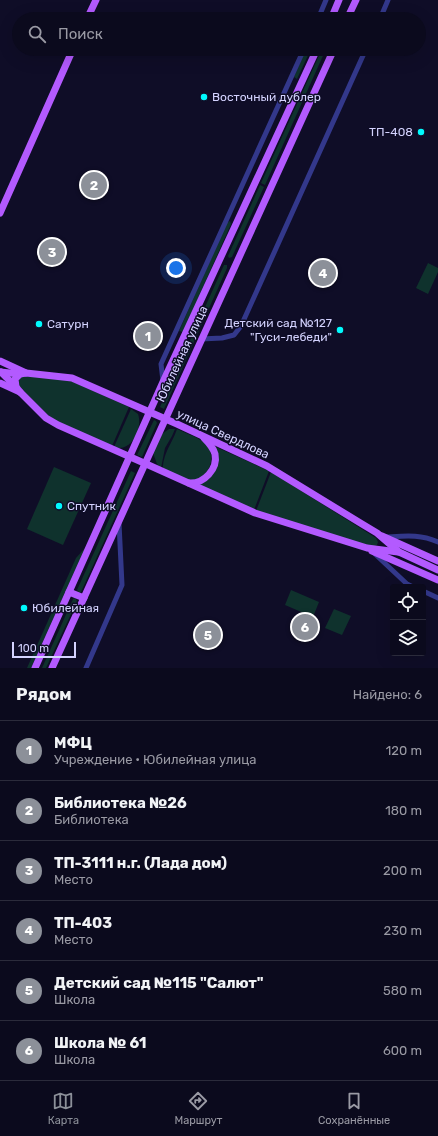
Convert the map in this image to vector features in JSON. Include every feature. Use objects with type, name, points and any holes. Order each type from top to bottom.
[{"type":"main road","points":[[90,12],[96,0]]},
{"type":"main road","points":[[333,12],[339,0]]},
{"type":"main road","points":[[350,12],[356,0]]},
{"type":"main road","points":[[0,213],[71,56]]},
{"type":"main road","name":"Юбилейная улица","points":[[35,668],[163,382],[314,56]]},
{"type":"main road","name":"Юбилейная улица","points":[[52,668],[144,463],[331,56]]},
{"type":"main road","name":"улица Свердлова","points":[[0,361],[23,374]]},
{"type":"main road","name":"улица Свердлова","points":[[0,372],[72,378],[267,466],[377,533],[438,561]]},
{"type":"main road","name":"улица Свердлова","points":[[0,372],[51,422],[260,515],[370,549],[438,580]]},
{"type":"main road","points":[[18,389],[15,379],[23,374]]},
{"type":"main road","name":"улица Свердлова","points":[[0,383],[18,389]]},
{"type":"main road","points":[[185,482],[195,483],[201,481],[206,478],[214,467],[215,462],[213,448],[202,436]]},
{"type":"main road","points":[[370,549],[376,547],[378,544],[379,541],[377,533]]},
{"type":"main road","name":"улица Свердлова","points":[[377,533],[399,552],[438,570]]},
{"type":"main road","name":"улица Свердлова","points":[[370,549],[399,552]]},
{"type":"main road","points":[[69,592],[84,598]]},
{"type":"street","points":[[321,12],[326,0]]},
{"type":"street","points":[[383,12],[388,0]]},
{"type":"street","points":[[163,382],[161,364],[301,56]]},
{"type":"street","points":[[201,339],[222,338],[234,335],[241,326],[363,56]]},
{"type":"street","points":[[86,668],[122,585],[119,520]]},
{"type":"street","points":[[385,537],[426,537],[438,542]]},
{"type":"street","points":[[370,549],[407,584]]},
{"type":"street","points":[[426,592],[438,598]]},
{"type":"green space","points":[[303,56],[308,56],[297,79],[294,77]]},
{"type":"green space","points":[[319,56],[323,56],[265,185],[261,183]]},
{"type":"green space","points":[[260,185],[264,187],[232,257],[229,258],[228,256]]},
{"type":"green space","points":[[230,221],[231,224],[183,332],[179,331],[227,223]]},
{"type":"green space","points":[[428,263],[438,268],[438,272],[428,294],[416,288]]},
{"type":"green space","points":[[224,265],[227,265],[227,268],[164,409],[160,407]]},
{"type":"green space","points":[[21,376],[71,381],[129,407],[112,446],[56,421],[48,415],[17,384]]},
{"type":"green space","points":[[131,409],[138,414],[139,419],[139,425],[135,438],[126,446],[120,448],[114,447]]},
{"type":"green space","points":[[154,420],[157,423],[142,457],[137,455]]},
{"type":"green space","points":[[169,429],[175,429],[165,448],[161,468],[157,464],[153,453],[162,434]]},
{"type":"green space","points":[[177,429],[202,441],[211,452],[210,465],[207,471],[196,479],[187,481],[163,471],[164,459]]},
{"type":"green space","points":[[216,447],[269,471],[254,510],[197,485],[209,479]]},
{"type":"green space","name":"Спутник","points":[[54,467],[91,483],[63,545],[27,529]]},
{"type":"green space","points":[[131,471],[135,473],[81,592],[79,592],[77,590]]},
{"type":"green space","points":[[271,472],[376,538],[378,542],[377,545],[372,547],[256,511]]},
{"type":"green space","points":[[85,548],[31,668],[27,668],[76,558]]},
{"type":"green space","points":[[291,590],[319,602],[313,617],[285,605]]},
{"type":"green space","points":[[75,598],[77,601],[46,668],[42,668],[73,599]]},
{"type":"green space","points":[[334,609],[351,616],[342,635],[325,628]]},
{"type":"place","name":"Восточный дублер","points":[[204,97]]},
{"type":"place","name":"ТП-408","points":[[421,132]]},
{"type":"place","name":"Библиотека №26","points":[[94,185]]},
{"type":"place","name":"ТП-3111 н.г. (Лада дом)","points":[[52,252]]},
{"type":"place","name":"ТП-403","points":[[323,273]]},
{"type":"place","name":"Сатурн","points":[[39,324]]},
{"type":"place","name":"Детский сад №127 \"Гуси-лебеди\"","points":[[340,330]]},
{"type":"place","name":"МФЦ","points":[[148,336]]},
{"type":"place","name":"Спутник","points":[[59,506]]},
{"type":"place","name":"Юбилейная","points":[[24,608]]},
{"type":"place","name":"Школа № 61","points":[[305,627]]},
{"type":"place","name":"Детский сад №115 \"Салют\"","points":[[208,635]]}]
